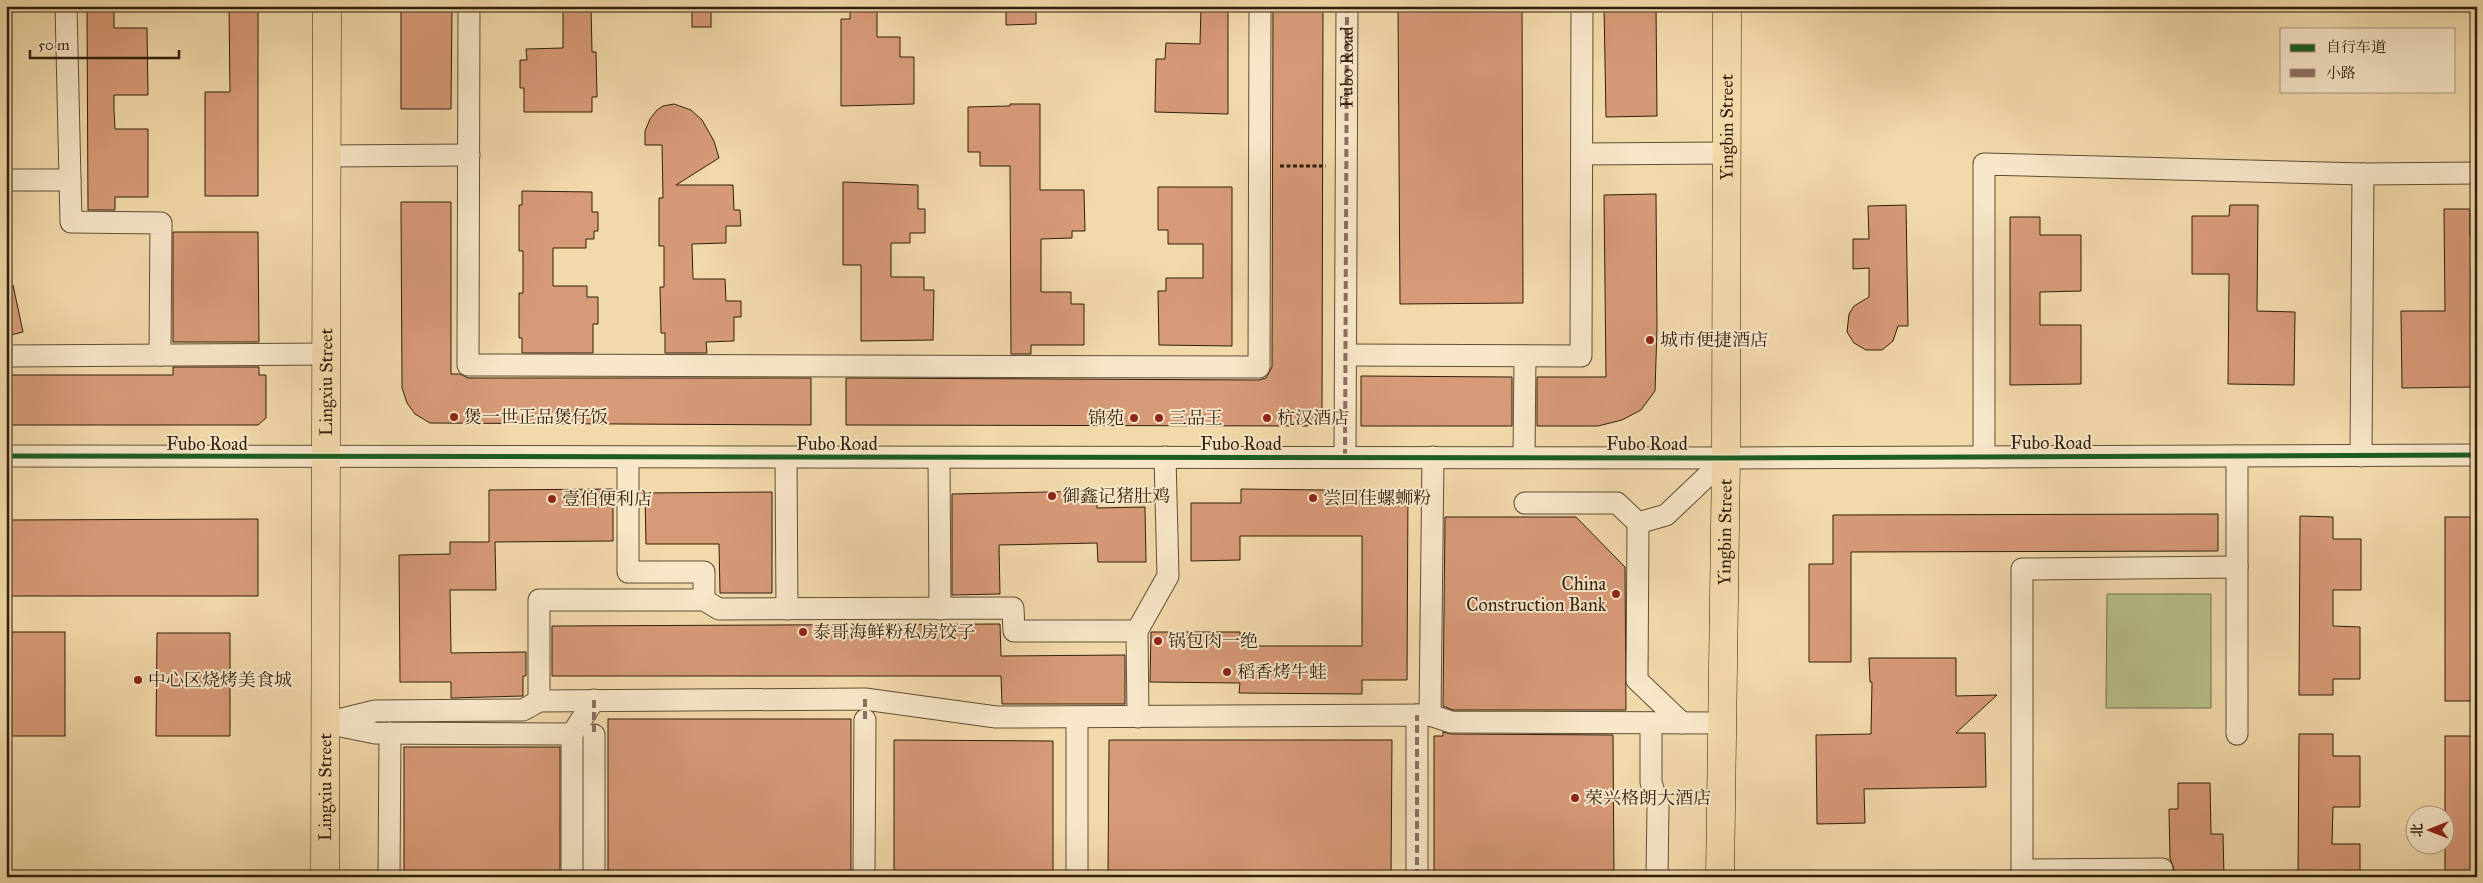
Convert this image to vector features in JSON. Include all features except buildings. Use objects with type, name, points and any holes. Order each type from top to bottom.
[{"type":"main road","name":"Lingxiu Street","points":[[326,877],[327,6]]},
{"type":"main road","name":"Yingbin Street","points":[[1720,877],[1726,458],[1727,6]]},
{"type":"street","points":[[66,6],[71,222],[161,223],[160,355]]},
{"type":"street","points":[[469,6],[468,365],[1259,367],[1260,6]]},
{"type":"street","name":"Fubo Road","points":[[1345,457],[1347,6]]},
{"type":"street","points":[[1346,355],[1581,356],[1582,6]]},
{"type":"street","points":[[1582,154],[1727,153]]},
{"type":"street","points":[[327,156],[469,155]]},
{"type":"street","points":[[1984,457],[1984,164],[2363,174],[2477,173]]},
{"type":"street","points":[[2361,456],[2363,174]]},
{"type":"street","points":[[6,180],[70,180]]},
{"type":"street","points":[[6,356],[327,354]]},
{"type":"street","points":[[1524,458],[1525,356]]},
{"type":"street","name":"Fubo Road","points":[[6,456],[326,458],[1726,458],[2477,455]]},
{"type":"street","points":[[2237,456],[2237,734]]},
{"type":"street","points":[[1416,877],[1433,457]]},
{"type":"street","points":[[628,458],[628,572],[704,572],[704,600]]},
{"type":"street","points":[[786,458],[787,609]]},
{"type":"street","points":[[940,458],[940,609]]},
{"type":"street","points":[[1138,717],[1137,630],[1168,576],[1165,458]]},
{"type":"street","points":[[1638,522],[1666,515],[1726,458]]},
{"type":"street","points":[[1525,504],[1617,504],[1638,522],[1637,680],[1682,723]]},
{"type":"street","points":[[2162,869],[2022,873],[2022,570],[2237,567]]},
{"type":"street","points":[[539,700],[539,600],[704,600],[719,609],[1013,608],[1014,632],[1137,630]]},
{"type":"street","points":[[326,723],[375,711],[523,710],[539,700],[865,699],[996,717],[1424,715],[1451,722],[1722,723]]},
{"type":"street","points":[[572,877],[572,734],[594,700]]},
{"type":"street","points":[[1077,717],[1077,877]]},
{"type":"street","points":[[864,877],[865,720]]},
{"type":"street","points":[[326,723],[375,733],[572,734]]},
{"type":"street","points":[[1651,723],[1651,782],[1658,806],[1658,877]]},
{"type":"street","points":[[389,877],[390,733]]},
{"type":"street","points":[[594,735],[594,877]]},
{"type":"street","points":[[1643,877],[1643,807],[1651,782]]},
{"type":"path","points":[[1259,166],[1346,166]]},
{"type":"green space","points":[[2107,594],[2211,594],[2211,708],[2106,708]]},
{"type":"marked path","points":[[1345,457],[1347,6]]},
{"type":"marked path","points":[[865,699],[865,720]]},
{"type":"marked path","points":[[594,700],[594,735]]},
{"type":"marked path","points":[[1417,715],[1417,877]]},
{"type":"cycle path","points":[[6,456],[1726,458],[2477,455]]},
{"type":"place","name":"城市便捷酒店","points":[[1650,340]]},
{"type":"place","name":"煲一世正品煲仔饭","points":[[454,417]]},
{"type":"place","name":"锦苑","points":[[1134,418]]},
{"type":"place","name":"三品王","points":[[1159,418]]},
{"type":"place","name":"杭汉酒店","points":[[1267,418]]},
{"type":"place","name":"御鑫记猪肚鸡","points":[[1052,496]]},
{"type":"place","name":"尝回佳螺蛳粉","points":[[1313,498]]},
{"type":"place","name":"壹伯便利店","points":[[552,499]]},
{"type":"place","name":"China Construction Bank","points":[[1616,594]]},
{"type":"place","name":"泰哥海鲜粉私房饺子","points":[[803,632]]},
{"type":"place","name":"锅包肉一绝","points":[[1158,641]]},
{"type":"place","name":"稻香烤牛蛙","points":[[1227,672]]},
{"type":"place","name":"中心区烧烤美食城","points":[[138,680]]},
{"type":"place","name":"荣兴格朗大酒店","points":[[1575,798]]}]
